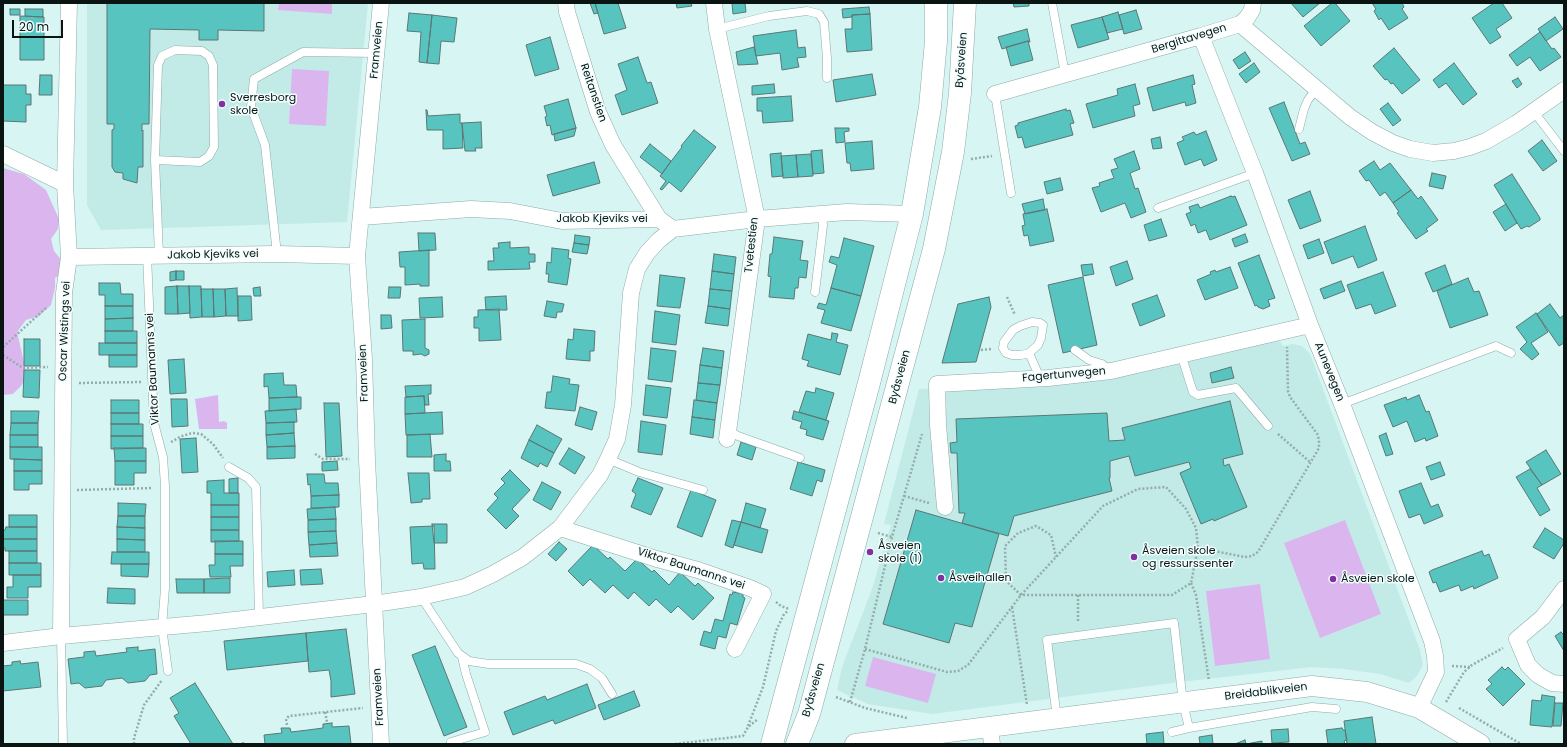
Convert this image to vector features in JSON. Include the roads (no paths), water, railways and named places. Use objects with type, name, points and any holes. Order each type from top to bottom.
[{"type":"main road","points":[[772,744],[867,391],[912,214],[930,107],[936,41],[936,3]]},
{"type":"main road","name":"Byåsveien","points":[[797,744],[808,714],[934,249],[953,152],[960,93],[965,3]]},
{"type":"street","name":"Oscar Wistings vei","points":[[60,636],[64,293],[69,257],[65,184],[69,3]]},
{"type":"street","name":"Framveien","points":[[381,3],[357,256],[364,359],[367,460],[381,744]]},
{"type":"street","name":"Reitanstien","points":[[566,3],[567,12],[598,112],[613,145],[659,219]]},
{"type":"street","name":"Tvetestien","points":[[714,3],[717,29],[757,218],[728,435]]},
{"type":"street","points":[[1240,24],[1247,18],[1252,10],[1253,3]]},
{"type":"street","name":"Bergittavegen","points":[[995,94],[1240,24],[1350,117],[1372,132],[1393,143],[1410,149],[1433,153],[1454,151],[1475,145],[1518,123],[1564,90]]},
{"type":"street","name":"Aunevegen","points":[[1201,36],[1255,173],[1310,325],[1342,404],[1432,641],[1436,672],[1419,708]]},
{"type":"street","points":[[3,154],[65,184]]},
{"type":"street","name":"Jakob Kjeviks vei","points":[[361,217],[470,209],[510,211],[562,221],[659,219],[673,229]]},
{"type":"street","points":[[3,643],[374,604],[421,597],[464,587],[493,574],[523,557],[560,528],[600,475],[608,459],[616,439],[623,405],[631,293],[637,269],[647,253],[658,240],[673,229],[757,218],[847,212],[912,214]]},
{"type":"street","name":"Jakob Kjeviks vei","points":[[69,257],[277,254],[357,256]]},
{"type":"street","name":"Fagertunvegen","points":[[945,507],[938,424],[937,384],[1040,378],[1111,371],[1310,325]]},
{"type":"street","name":"Viktor Baumanns vei","points":[[560,528],[657,559],[698,570],[763,594],[735,649]]},
{"type":"street","points":[[1564,589],[1543,617],[1518,639],[1528,665],[1538,675],[1552,683],[1564,684]]},
{"type":"street","name":"Breidablikveien","points":[[855,744],[991,736],[1057,719],[1312,686],[1367,692],[1419,708],[1480,744]]},
{"type":"lane","points":[[1052,3],[1065,74]]},
{"type":"lane","points":[[717,29],[769,16],[807,11],[819,14],[824,22],[827,78]]},
{"type":"lane","name":"Viktor Baumanns vei","points":[[155,160],[200,162],[209,156],[214,147],[213,65],[209,56],[202,51],[175,50],[162,56],[158,65],[155,160],[153,255],[152,383],[154,423],[164,457],[165,580],[162,627],[168,671]]},
{"type":"lane","points":[[277,254],[265,145],[251,107],[254,79],[303,52],[377,53]]},
{"type":"lane","points":[[1299,129],[1304,109],[1308,100],[1316,89]]},
{"type":"lane","name":"Bergittavegen","points":[[995,94],[1011,193]]},
{"type":"lane","points":[[1534,112],[1564,151]]},
{"type":"lane","points":[[1158,208],[1255,173]]},
{"type":"lane","points":[[815,292],[823,226],[822,214]]},
{"type":"lane","points":[[1032,322],[1040,323],[1042,325],[1043,332],[1038,345],[1029,353],[1012,355],[1006,353],[1003,348],[1004,342],[1013,330],[1020,326],[1032,322]]},
{"type":"lane","points":[[1342,404],[1496,346],[1511,353]]},
{"type":"lane","points":[[1075,350],[1089,360],[1102,364],[1111,371]]},
{"type":"lane","points":[[1029,353],[1040,378]]},
{"type":"lane","points":[[1181,354],[1193,392],[1198,395],[1236,388],[1268,426]]},
{"type":"lane","points":[[728,435],[738,436],[800,458]]},
{"type":"lane","points":[[608,459],[639,472],[703,490]]},
{"type":"lane","points":[[229,467],[248,478],[256,487],[259,617]]},
{"type":"lane","points":[[421,597],[458,653],[469,661],[489,664],[576,664],[590,669],[602,678],[612,694]]},
{"type":"lane","points":[[1057,719],[1047,640],[1174,623],[1183,703],[1189,728]]},
{"type":"lane","points":[[60,636],[64,744]]},
{"type":"lane","points":[[451,742],[485,732],[462,657]]},
{"type":"lane","name":"Breidablikveien","points":[[1172,732],[1312,707],[1336,708]]},
{"type":"place","name":"Sverresborg skole","points":[[222,104]]},
{"type":"place","name":"Åsveien skole (1)","points":[[870,552]]},
{"type":"place","name":"Åsveien skole og ressurssenter","points":[[1134,557]]},
{"type":"place","name":"Åsveihallen","points":[[941,578]]},
{"type":"place","name":"Åsveien skole","points":[[1333,579]]}]
